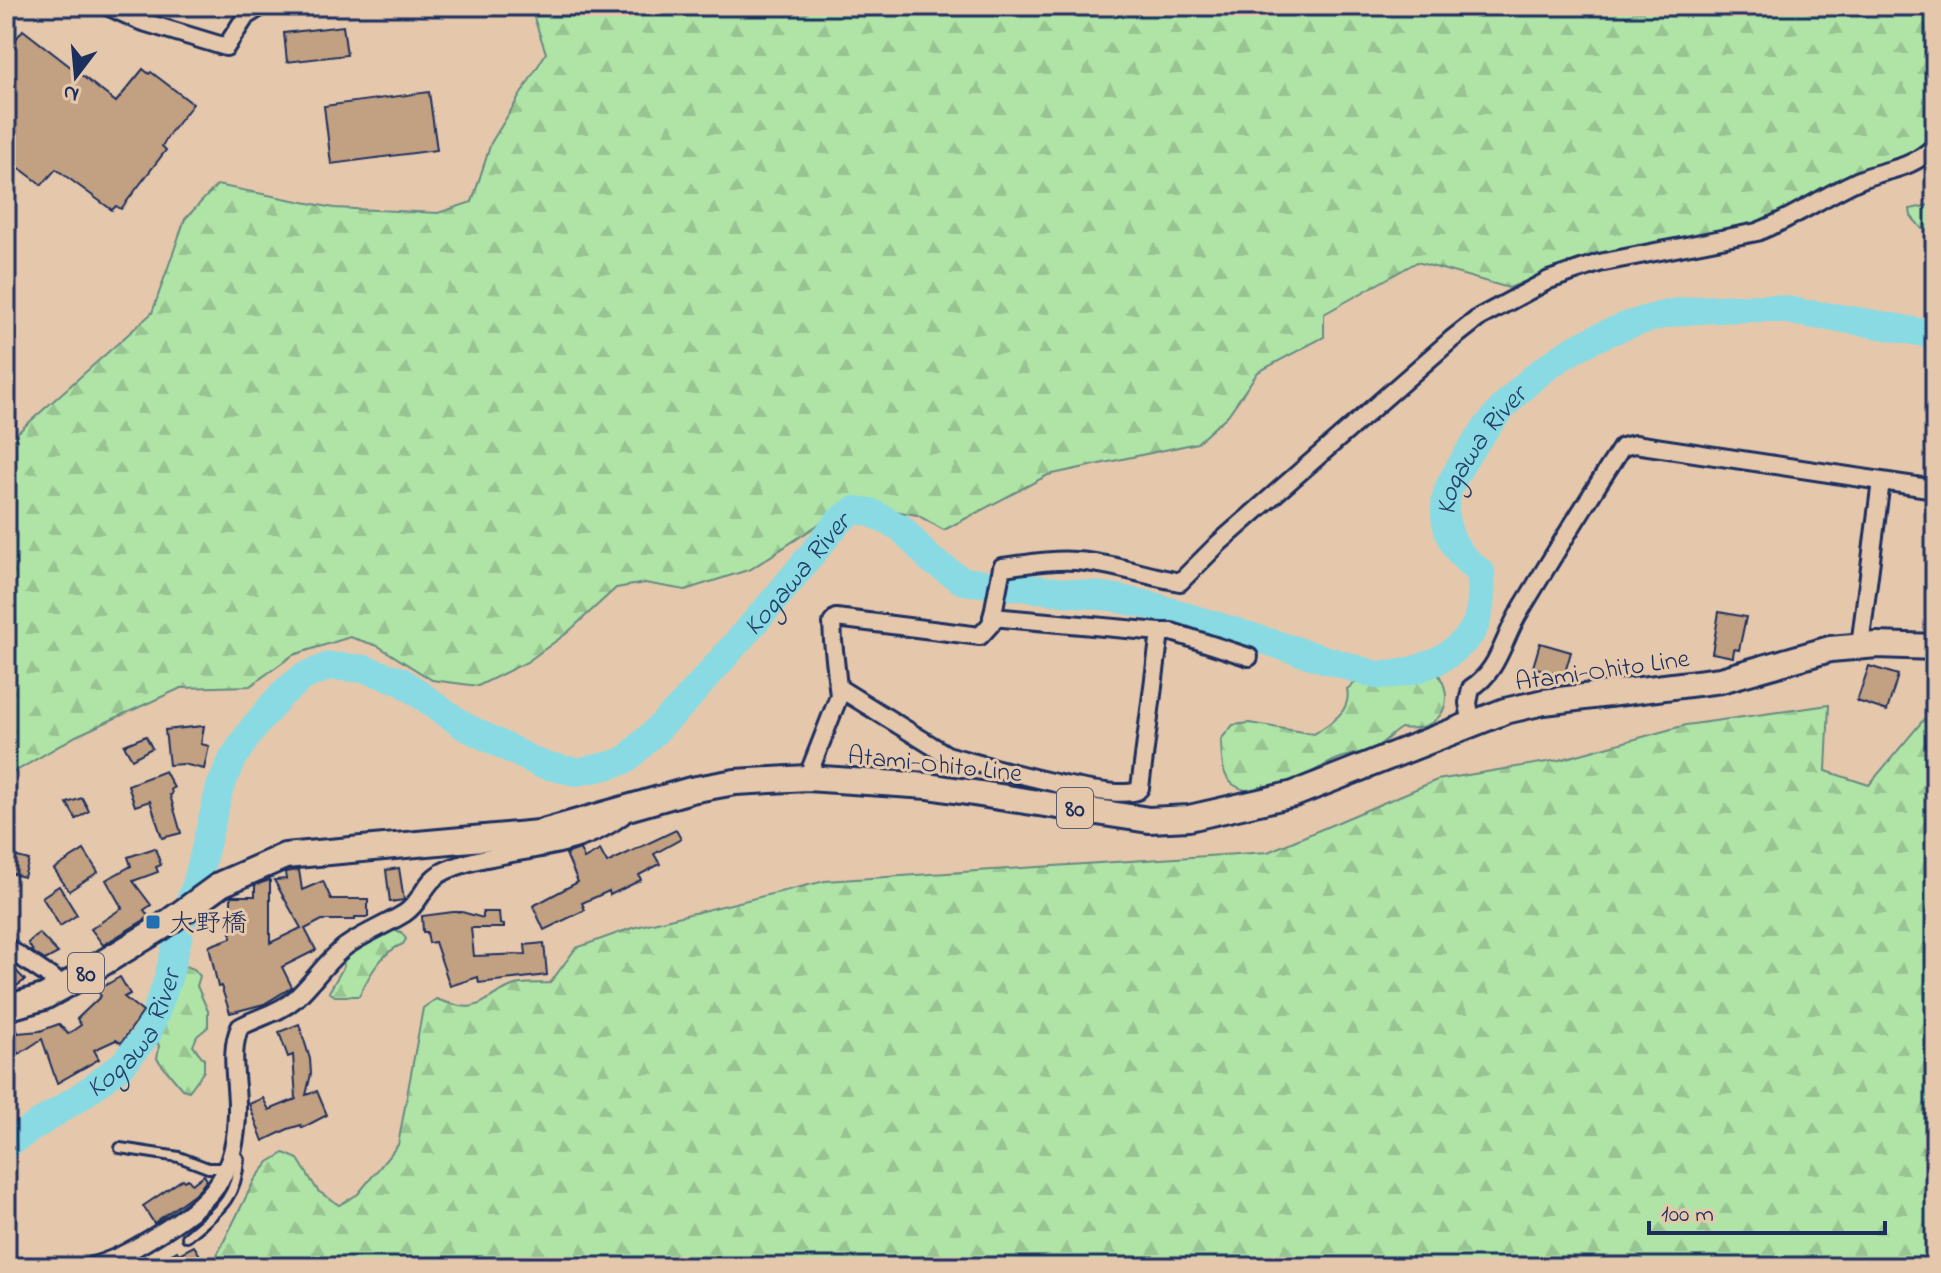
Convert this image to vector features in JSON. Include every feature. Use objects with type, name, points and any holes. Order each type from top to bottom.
[{"type":"main road","name":"Atami-Ohito Line","points":[[64,986],[162,927],[207,893],[261,864],[285,856],[539,833],[735,782],[807,778],[928,786],[1149,820],[1189,818],[1294,794],[1505,711],[1544,702],[1721,680],[1830,649],[1860,646],[1935,647]]},
{"type":"main road","name":"80","points":[[6,1008],[44,997],[64,986]]},
{"type":"street","points":[[107,6],[140,21],[226,47],[246,16],[262,6]]},
{"type":"street","points":[[807,778],[836,706],[839,688],[832,623],[836,618],[980,636],[991,624],[1002,567],[1072,560],[1099,563],[1180,582],[1219,543],[1452,339],[1514,297],[1549,280],[1599,263],[1757,232],[1779,224],[1823,197],[1861,179],[1900,169],[1935,146]]},
{"type":"street","points":[[1472,725],[1468,703],[1471,688],[1483,681],[1495,664],[1517,614],[1622,447],[1643,445],[1935,489]]},
{"type":"street","points":[[1860,646],[1881,481]]},
{"type":"street","points":[[993,612],[1172,632],[1249,657]]},
{"type":"street","points":[[839,688],[947,755],[1073,786],[1133,793],[1140,788],[1160,632]]},
{"type":"street","points":[[88,1267],[134,1248],[203,1204],[218,1186],[233,1150],[237,1106],[235,1044],[240,1027],[281,1009],[293,1000],[344,948],[407,911],[428,882],[440,873],[469,862],[592,834],[630,809]]},
{"type":"street","points":[[6,947],[64,986]]},
{"type":"lane","points":[[120,1148],[154,1152],[208,1168],[227,1168]]},
{"type":"lane","points":[[187,1237],[214,1214],[233,1192],[239,1159],[233,1150]]},
{"type":"green space","points":[[530,6],[1935,6],[1935,135],[1926,150],[1764,225],[1579,259],[1509,288],[1417,262],[1324,314],[1324,337],[1258,372],[1228,415],[1197,443],[1048,475],[944,530],[917,515],[851,503],[751,569],[685,590],[645,583],[616,588],[567,633],[527,662],[478,686],[432,680],[378,646],[350,637],[293,655],[250,686],[181,688],[76,736],[6,777],[6,443],[152,313],[185,219],[217,185],[334,208],[438,213],[472,202],[491,143],[546,53]]},
{"type":"green space","points":[[1935,204],[1935,230],[1922,229],[1911,216],[1910,209]]},
{"type":"green space","points":[[1424,674],[1439,675],[1444,686],[1445,707],[1433,722],[1401,728],[1372,749],[1340,758],[1273,788],[1246,790],[1234,785],[1226,776],[1221,739],[1233,725],[1250,723],[1314,734],[1343,710],[1348,697],[1347,689],[1359,680],[1392,682]]},
{"type":"green space","points":[[1829,705],[1826,771],[1869,785],[1935,706],[1935,1267],[211,1267],[255,1179],[269,1162],[284,1153],[298,1159],[318,1191],[339,1205],[358,1194],[398,1145],[423,1008],[436,999],[471,1007],[516,985],[550,983],[576,948],[632,928],[825,881],[1268,852],[1437,780],[1559,760],[1686,725]]},
{"type":"green space","points":[[388,929],[401,932],[406,939],[382,959],[359,996],[335,996],[329,992],[344,966],[343,957]]},
{"type":"green space","points":[[186,966],[200,976],[197,986],[208,1011],[208,1027],[197,1036],[193,1046],[204,1059],[204,1071],[189,1091],[182,1089],[157,1059],[159,1046],[155,1037],[178,968]]},
{"type":"building","points":[[343,26],[347,55],[287,62],[284,33]]},
{"type":"building","points":[[23,30],[116,102],[143,69],[193,104],[162,146],[166,150],[121,209],[116,206],[112,210],[56,169],[42,185],[6,158],[6,52]]},
{"type":"building","points":[[429,92],[437,150],[331,164],[324,106]]},
{"type":"building","points":[[1719,612],[1746,617],[1739,650],[1734,649],[1733,657],[1712,653]]},
{"type":"building","points":[[1540,643],[1571,652],[1564,676],[1533,667]]},
{"type":"building","points":[[1869,666],[1898,675],[1887,711],[1857,701]]},
{"type":"building","points":[[204,726],[201,744],[209,746],[204,769],[183,764],[169,765],[165,730]]},
{"type":"building","points":[[146,736],[152,748],[132,759],[124,745]]},
{"type":"building","points":[[165,771],[174,788],[170,795],[181,833],[162,838],[150,801],[135,806],[128,785]]},
{"type":"building","points":[[82,798],[89,811],[76,819],[67,803]]},
{"type":"building","points":[[676,830],[681,839],[654,854],[660,864],[639,875],[641,880],[610,895],[609,891],[582,903],[585,910],[544,930],[533,906],[578,882],[566,854],[580,849],[584,859],[600,850],[607,863]]},
{"type":"building","points":[[155,848],[161,865],[156,867],[158,872],[133,881],[151,905],[144,910],[149,917],[103,945],[91,929],[122,908],[106,880],[131,866],[128,857]]},
{"type":"building","points":[[84,850],[98,872],[69,891],[54,869]]},
{"type":"building","points":[[6,854],[29,860],[24,877],[6,872]]},
{"type":"building","points":[[399,868],[404,900],[390,902],[386,870]]},
{"type":"building","points":[[299,870],[302,890],[323,881],[331,899],[368,899],[368,917],[322,920],[305,929],[316,950],[282,967],[292,987],[264,1004],[230,1013],[221,986],[218,987],[209,946],[231,938],[231,896],[255,896],[255,885],[270,880],[270,943],[301,928],[274,880],[286,879],[285,872]]},
{"type":"building","points":[[59,886],[77,915],[60,926],[42,897]]},
{"type":"building","points":[[453,912],[483,918],[483,912],[499,912],[500,924],[504,928],[471,928],[474,956],[526,954],[525,945],[544,943],[547,975],[479,983],[478,977],[450,986],[435,942],[429,943],[427,932],[423,932],[422,916]]},
{"type":"building","points":[[39,933],[58,953],[45,960],[34,953],[28,943]]},
{"type":"building","points":[[6,960],[25,980],[11,990],[6,984]]},
{"type":"building","points":[[120,977],[130,994],[124,997],[143,1012],[121,1043],[116,1040],[94,1050],[99,1059],[57,1083],[42,1039],[19,1054],[11,1045],[6,1046],[6,1023],[14,1021],[18,1033],[40,1031],[59,1024],[68,1034],[81,1025],[77,1019],[101,996],[97,990]]},
{"type":"building","points":[[299,1024],[310,1059],[311,1074],[306,1095],[317,1091],[327,1115],[302,1128],[301,1125],[288,1129],[263,1141],[249,1104],[263,1098],[269,1110],[296,1099],[293,1055],[288,1057],[279,1032]]},
{"type":"building","points":[[204,1175],[207,1180],[198,1191],[154,1223],[143,1206],[183,1179],[188,1179],[192,1184]]},
{"type":"building","points":[[194,1246],[201,1257],[191,1263],[193,1267],[148,1267],[177,1251],[179,1254]]},
{"type":"waterway","name":"Kogawa River","points":[[6,1145],[84,1094],[123,1064],[148,1033],[167,982],[198,878],[220,787],[233,758],[282,694],[303,677],[329,666],[365,669],[401,681],[464,726],[540,764],[576,772],[607,766],[626,760],[682,705],[839,521],[854,510],[870,512],[901,528],[931,560],[963,581],[1110,597],[1149,605],[1376,675],[1402,673],[1428,665],[1452,652],[1471,633],[1477,619],[1481,572],[1460,553],[1445,517],[1448,490],[1454,477],[1493,419],[1540,372],[1567,354],[1628,325],[1673,313],[1714,309],[1777,309],[1935,335]]},
{"type":"place","name":"大野橋","points":[[153,922]]}]
